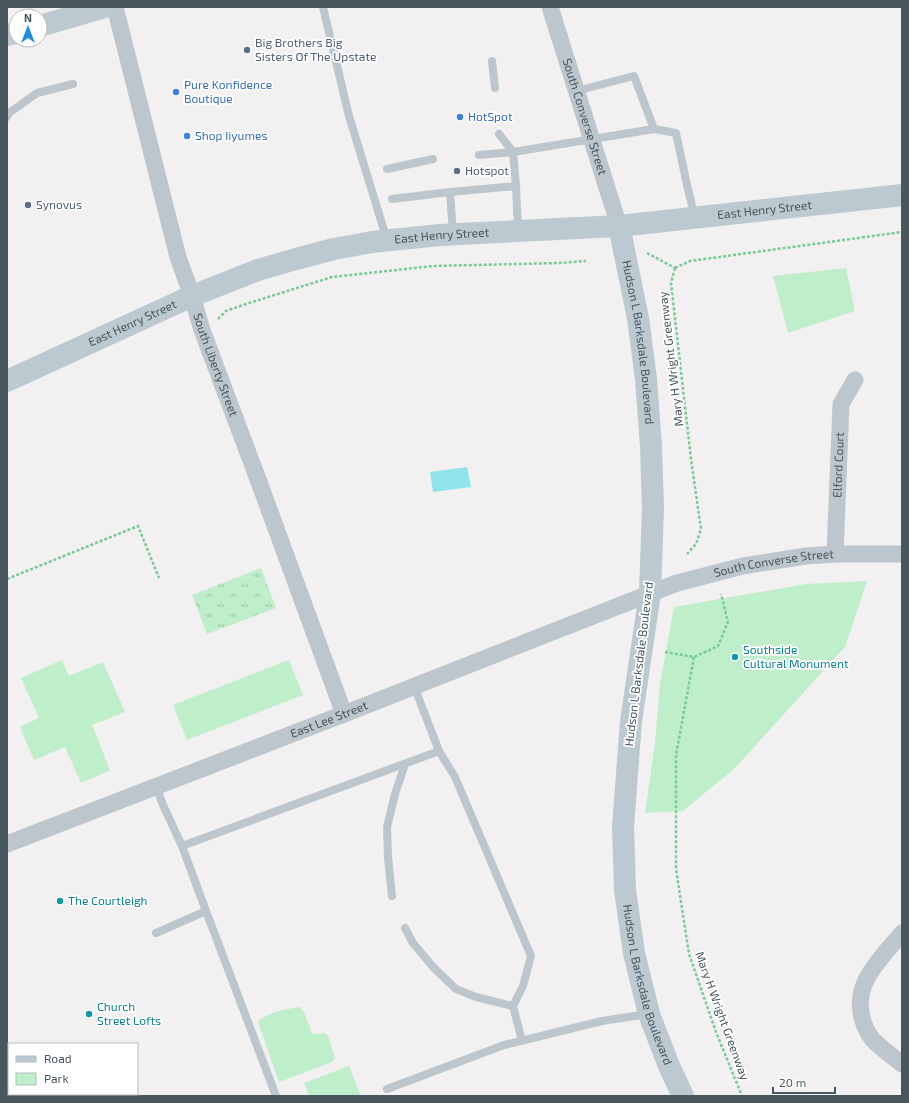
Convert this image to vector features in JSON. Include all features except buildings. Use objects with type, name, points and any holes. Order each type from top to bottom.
[{"type":"street","points":[[48,24],[105,7]]},
{"type":"street","name":"South Liberty Street","points":[[115,7],[178,257],[202,330],[344,714]]},
{"type":"street","name":"South Converse Street","points":[[550,7],[619,226]]},
{"type":"street","name":"East Henry Street","points":[[7,381],[192,296],[258,270],[334,249],[387,240],[453,234],[619,226],[902,195]]},
{"type":"street","name":"Hudson L Barksdale Boulevard","points":[[619,226],[638,318],[646,379],[651,446],[652,500],[650,593],[631,721],[623,827],[625,890],[633,945],[649,1014],[669,1066],[683,1096]]},
{"type":"street","name":"Elford Court","points":[[835,554],[841,404],[855,380]]},
{"type":"street","name":"South Converse Street","points":[[650,593],[677,583],[743,566],[806,556],[835,554],[902,554]]},
{"type":"street","name":"East Lee Street","points":[[7,844],[344,714],[650,593]]},
{"type":"street","points":[[902,933],[870,973],[863,985],[860,999],[861,1013],[865,1027],[872,1039],[902,1064]]},
{"type":"lane","points":[[323,7],[349,116],[387,240]]},
{"type":"lane","points":[[492,61],[495,88]]},
{"type":"lane","points":[[576,91],[634,76],[654,129]]},
{"type":"lane","points":[[7,117],[9,113],[37,93],[73,84]]},
{"type":"lane","points":[[479,155],[512,152],[654,129],[676,134],[695,218]]},
{"type":"lane","points":[[500,134],[512,152],[516,186],[518,230]]},
{"type":"lane","points":[[387,169],[433,159]]},
{"type":"lane","points":[[392,199],[516,186]]},
{"type":"lane","points":[[450,192],[453,234]]},
{"type":"lane","points":[[414,686],[439,751],[455,777],[531,956],[523,986],[512,1006],[522,1041]]},
{"type":"lane","points":[[182,846],[439,751]]},
{"type":"lane","points":[[392,896],[387,827],[395,794],[405,764]]},
{"type":"lane","points":[[156,786],[182,846],[276,1096]]},
{"type":"lane","points":[[156,933],[206,910]]},
{"type":"lane","points":[[405,928],[413,943],[433,967],[456,989],[476,997],[512,1006]]},
{"type":"lane","points":[[387,1090],[504,1045],[602,1021],[649,1014]]},
{"type":"path","points":[[647,253],[675,268],[690,262],[902,232]]},
{"type":"path","points":[[217,320],[226,311],[239,306],[332,277],[434,266],[586,261]]},
{"type":"path","name":"Mary H Wright Greenway","points":[[675,268],[671,283],[691,459],[701,529],[696,544],[686,554]]},
{"type":"path","points":[[7,579],[138,526],[159,578]]},
{"type":"path","points":[[665,652],[694,657],[718,646],[728,622],[720,594]]},
{"type":"path","name":"Mary H Wright Greenway","points":[[694,657],[676,755],[676,869],[689,954],[716,1032],[742,1096]]},
{"type":"green space","points":[[846,268],[855,311],[788,333],[773,276]]},
{"type":"green space","points":[[261,568],[276,608],[207,634],[192,595]]},
{"type":"green space","points":[[867,581],[845,647],[734,769],[683,811],[645,813],[655,743],[660,684],[674,607],[806,584]]},
{"type":"green space","points":[[62,660],[69,676],[103,662],[125,712],[92,725],[110,770],[81,783],[65,747],[34,760],[20,727],[39,718],[21,678]]},
{"type":"green space","points":[[289,660],[303,695],[187,740],[173,705]]},
{"type":"green space","points":[[300,1007],[304,1012],[312,1033],[325,1033],[328,1036],[335,1058],[332,1062],[279,1082],[258,1022],[272,1013]]},
{"type":"green space","points":[[349,1066],[361,1096],[309,1096],[304,1083]]},
{"type":"water","points":[[467,467],[471,487],[433,492],[430,472]]},
{"type":"place","name":"Big Brothers Big Sisters Of The Upstate","points":[[247,50]]},
{"type":"place","name":"Pure Konfidence Boutique","points":[[176,92]]},
{"type":"place","name":"HotSpot","points":[[460,117]]},
{"type":"place","name":"Shop Iiyumes","points":[[187,136]]},
{"type":"place","name":"Hotspot","points":[[457,171]]},
{"type":"place","name":"Synovus","points":[[28,205]]},
{"type":"place","name":"Southside Cultural Monument","points":[[735,657]]},
{"type":"place","name":"The Courtleigh","points":[[60,901]]},
{"type":"place","name":"Church Street Lofts","points":[[89,1014]]}]
